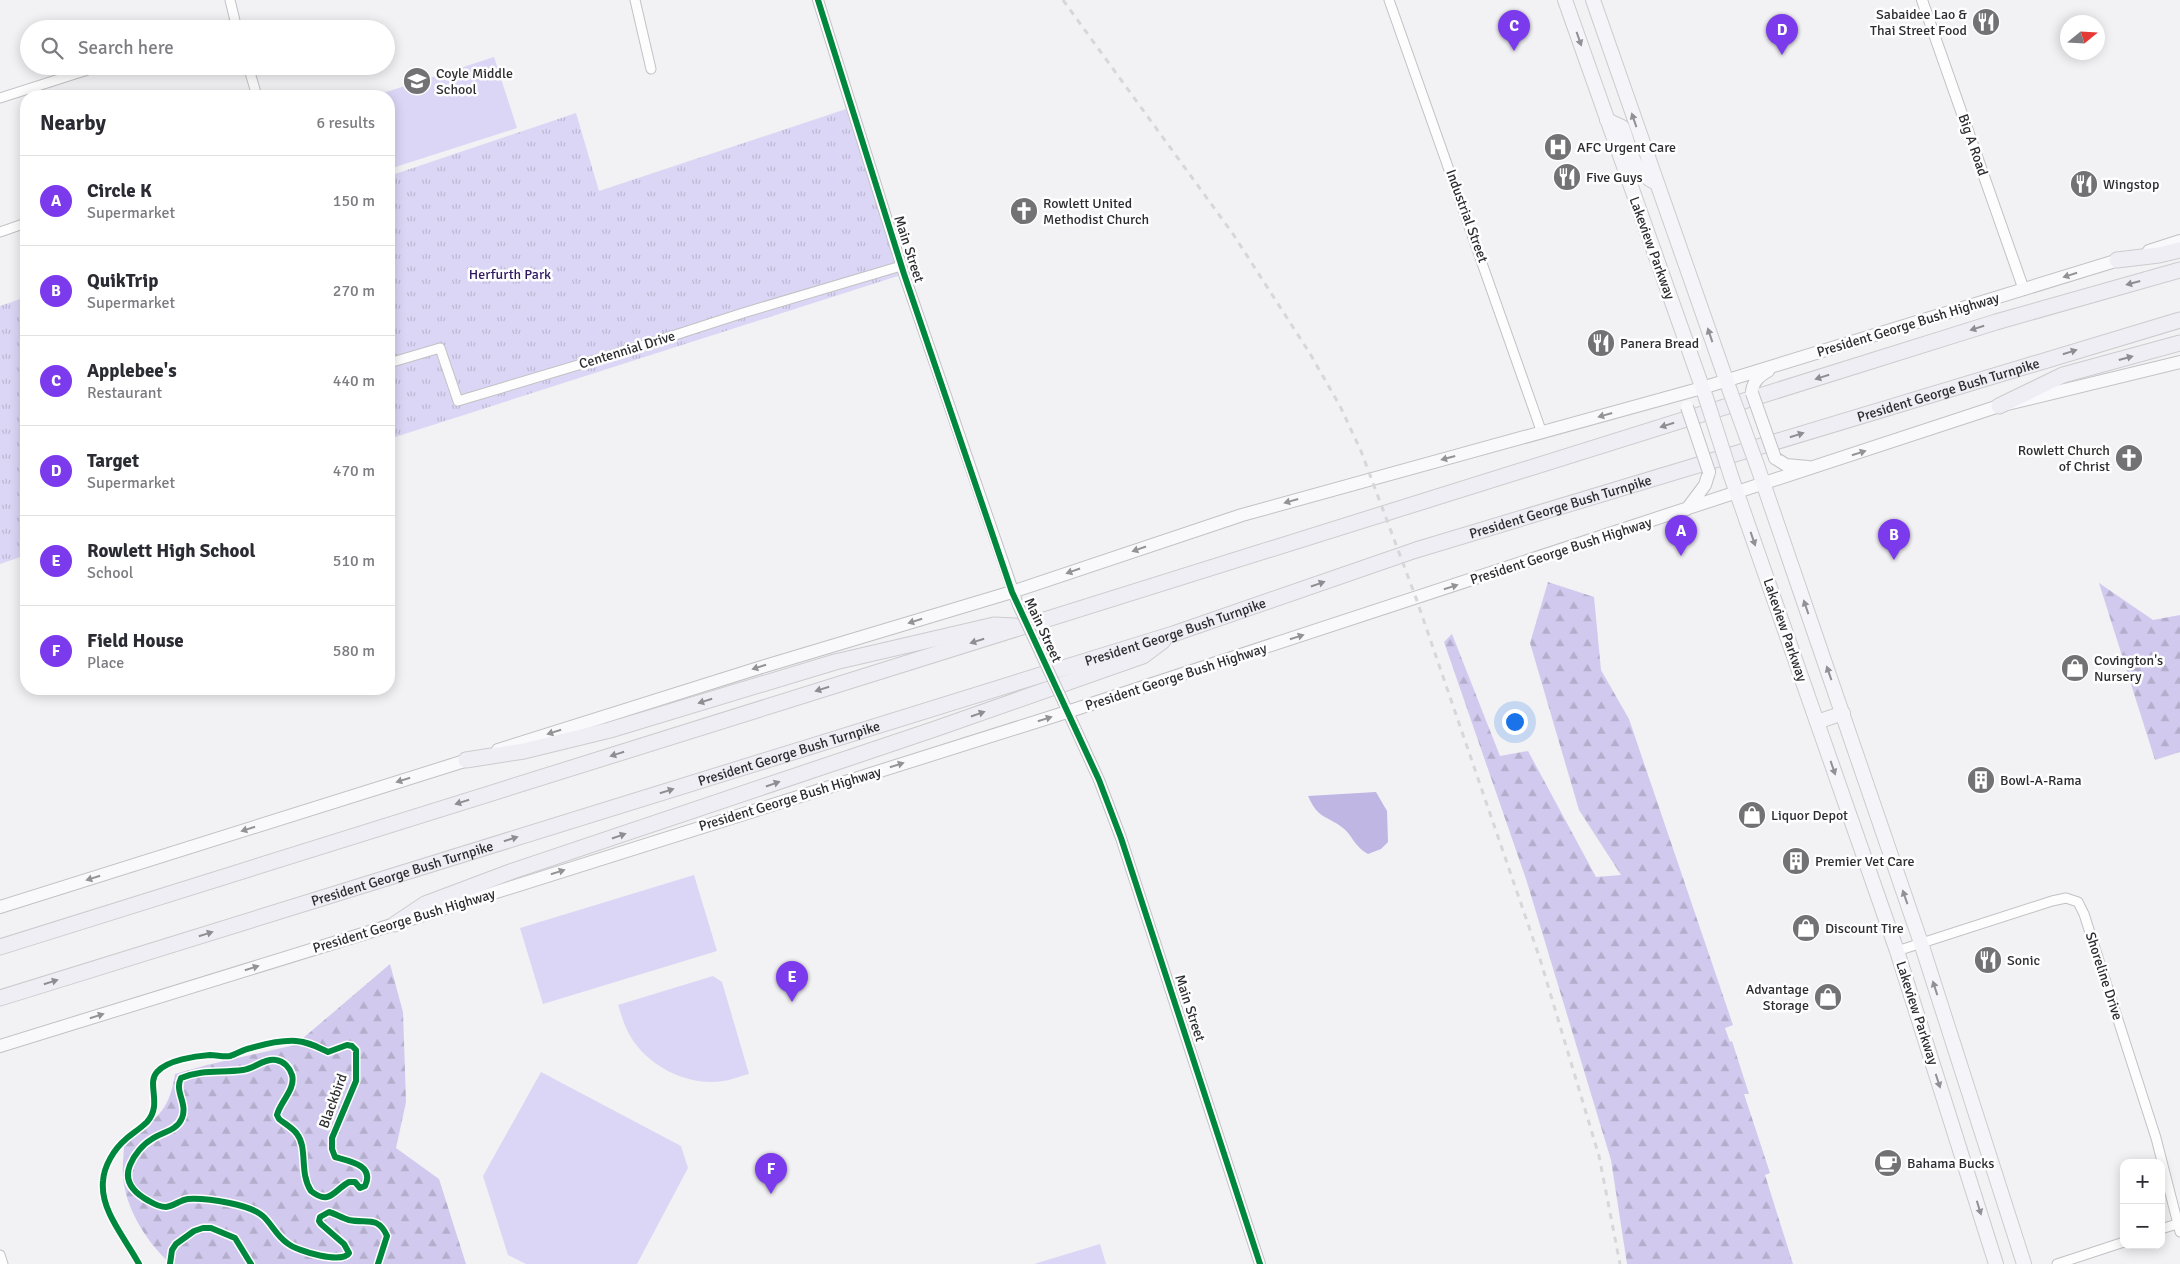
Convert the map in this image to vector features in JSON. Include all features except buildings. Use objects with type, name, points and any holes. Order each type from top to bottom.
[{"type":"highway","points":[[2116,260],[2159,255],[2180,250]]},
{"type":"highway","points":[[0,947],[1996,322],[2180,270]]},
{"type":"highway","name":"President George Bush Turnpike","points":[[0,998],[1173,634],[1416,550],[2180,320]]},
{"type":"highway","points":[[1999,406],[2063,375],[2180,343]]},
{"type":"highway","points":[[466,760],[524,751],[610,730],[854,658],[994,624],[1024,626]]},
{"type":"highway","points":[[395,924],[425,904],[510,872],[932,730],[1142,656],[1173,634]]},
{"type":"main road","name":"Lakeview Parkway","points":[[1565,0],[1704,393],[1737,493],[1897,951],[1996,1264]]},
{"type":"main road","name":"Lakeview Parkway","points":[[1593,0],[1843,713],[1921,943],[2024,1264]]},
{"type":"main road","points":[[1607,120],[1622,127],[1636,168],[1644,176],[1656,183]]},
{"type":"main road","name":"President George Bush Highway","points":[[0,906],[765,666],[1012,592],[1242,516],[1670,397],[1704,393],[1728,386],[1786,362],[2180,241]]},
{"type":"main road","points":[[1786,362],[1759,376],[1752,386],[1752,393],[1776,458],[1786,466],[1815,467]]},
{"type":"main road","name":"President George Bush Highway","points":[[0,1046],[395,924],[1067,712],[1999,406],[2180,362]]},
{"type":"main road","points":[[1670,397],[1682,400],[1687,407],[1709,472],[1706,485],[1687,509]]},
{"type":"main road","points":[[1817,722],[1843,713]]},
{"type":"street","points":[[230,0],[235,20]]},
{"type":"street","points":[[635,0],[651,69]]},
{"type":"street","name":"Main Street","points":[[818,0],[901,266],[1012,592],[1099,780],[1124,847],[1260,1264]]},
{"type":"street","name":"Industrial Street","points":[[1389,0],[1542,433]]},
{"type":"street","name":"Big A Road","points":[[1922,0],[2024,290]]},
{"type":"street","points":[[25,90],[72,75]]},
{"type":"street","points":[[251,75],[255,90]]},
{"type":"street","points":[[0,98],[20,92]]},
{"type":"street","points":[[0,232],[20,226]]},
{"type":"street","name":"Centennial Drive","points":[[395,361],[440,348],[458,401],[901,266]]},
{"type":"street","name":"Shoreline Drive","points":[[1897,951],[2052,901],[2066,898],[2078,902],[2084,914],[2146,1104],[2179,1228]]},
{"type":"street","points":[[2165,1229],[2179,1228]]},
{"type":"street","points":[[2057,1264],[2120,1243]]},
{"type":"street","points":[[0,1255],[3,1264]]},
{"type":"green space","points":[[494,57],[517,128],[395,167],[395,90],[392,90]]},
{"type":"green space","name":"Herfurth Park","points":[[846,109],[904,274],[395,437],[395,174],[576,113],[599,191]]},
{"type":"green space","points":[[20,299],[20,557],[0,564],[0,306]]},
{"type":"green space","points":[[1548,582],[1594,597],[1601,670],[1629,719],[1733,1025],[1725,1028],[1730,1042],[1732,1041],[1749,1094],[1744,1094],[1770,1173],[1765,1175],[1793,1264],[1627,1264],[1611,1160],[1526,879],[1444,642],[1452,634],[1500,756],[1528,751],[1596,877],[1621,875],[1579,810],[1530,643]]},
{"type":"green space","points":[[2099,583],[2153,620],[2180,615],[2180,752],[2155,760]]},
{"type":"green space","points":[[694,875],[717,951],[543,1004],[520,928]]},
{"type":"green space","points":[[390,964],[403,1012],[406,1102],[396,1148],[439,1179],[466,1264],[171,1264],[154,1246],[133,1212],[125,1188],[123,1168],[124,1145],[164,1108],[169,1099],[175,1074],[295,1045]]},
{"type":"green space","points":[[713,976],[722,982],[749,1074],[709,1082],[681,1076],[655,1063],[634,1042],[618,1005]]},
{"type":"green space","points":[[541,1072],[681,1146],[688,1168],[637,1264],[526,1264],[508,1255],[483,1176]]},
{"type":"green space","points":[[1100,1244],[1106,1264],[1034,1264]]},
{"type":"shaded area","points":[[1376,792],[1387,811],[1388,842],[1381,849],[1368,854],[1359,847],[1343,828],[1319,813],[1308,796]]},
{"type":"railway","points":[[1063,0],[1233,234],[1309,352],[1340,406],[1361,451],[1416,598],[1540,959],[1599,1156],[1620,1264]]},
{"type":"cycle path","points":[[818,0],[904,274],[1012,592],[1099,780],[1121,838],[1260,1264]]},
{"type":"cycle path","name":"Blackbird","points":[[139,1264],[110,1214],[103,1192],[103,1181],[105,1170],[114,1153],[152,1115],[154,1108],[153,1082],[157,1072],[168,1064],[182,1059],[210,1055],[230,1056],[262,1045],[291,1041],[309,1044],[328,1052],[347,1045],[352,1046],[356,1050],[356,1081],[332,1138],[332,1149],[335,1157],[353,1162],[364,1169],[367,1179],[365,1186],[360,1188],[355,1182],[349,1182],[327,1197],[317,1195],[311,1191],[305,1176],[300,1140],[295,1132],[279,1119],[277,1115],[292,1085],[292,1075],[284,1063],[272,1060],[247,1069],[204,1072],[181,1078],[179,1088],[183,1107],[182,1118],[177,1126],[149,1141],[139,1150],[128,1171],[129,1182],[139,1194],[153,1203],[166,1207],[188,1199],[196,1199],[239,1205],[258,1212],[287,1243],[300,1250],[320,1256],[338,1257],[349,1253],[344,1244],[321,1224],[319,1221],[320,1217],[329,1212],[349,1220],[376,1223],[380,1225],[387,1236],[378,1264]]},
{"type":"cycle path","points":[[170,1264],[172,1250],[176,1244],[194,1231],[203,1228],[211,1228],[235,1238],[251,1264]]},
{"type":"place","name":"Sabaidee Lao & Thai Street Food","points":[[1986,22]]},
{"type":"place","name":"Applebee's","points":[[1514,51]]},
{"type":"place","name":"Target","points":[[1782,55]]},
{"type":"place","name":"Coyle Middle School","points":[[417,81]]},
{"type":"place","name":"AFC Urgent Care","points":[[1558,147]]},
{"type":"place","name":"Five Guys","points":[[1567,177]]},
{"type":"place","name":"Wingstop","points":[[2084,184]]},
{"type":"place","name":"Rowlett United Methodist Church","points":[[1024,211]]},
{"type":"place","name":"Panera Bread","points":[[1601,343]]},
{"type":"place","name":"Rowlett Church of Christ","points":[[2129,458]]},
{"type":"place","name":"Circle K","points":[[1681,556]]},
{"type":"place","name":"QuikTrip","points":[[1894,560]]},
{"type":"place","name":"Covington's Nursery","points":[[2075,668]]},
{"type":"place","name":"Bowl-A-Rama","points":[[1981,780]]},
{"type":"place","name":"Liquor Depot","points":[[1752,815]]},
{"type":"place","name":"Premier Vet Care","points":[[1796,861]]},
{"type":"place","name":"Discount Tire","points":[[1806,928]]},
{"type":"place","name":"Sonic","points":[[1988,960]]},
{"type":"place","name":"Advantage Storage","points":[[1828,997]]},
{"type":"place","name":"Rowlett High School","points":[[792,1002]]},
{"type":"place","name":"Bahama Bucks","points":[[1888,1163]]},
{"type":"place","name":"Field House","points":[[771,1194]]}]
